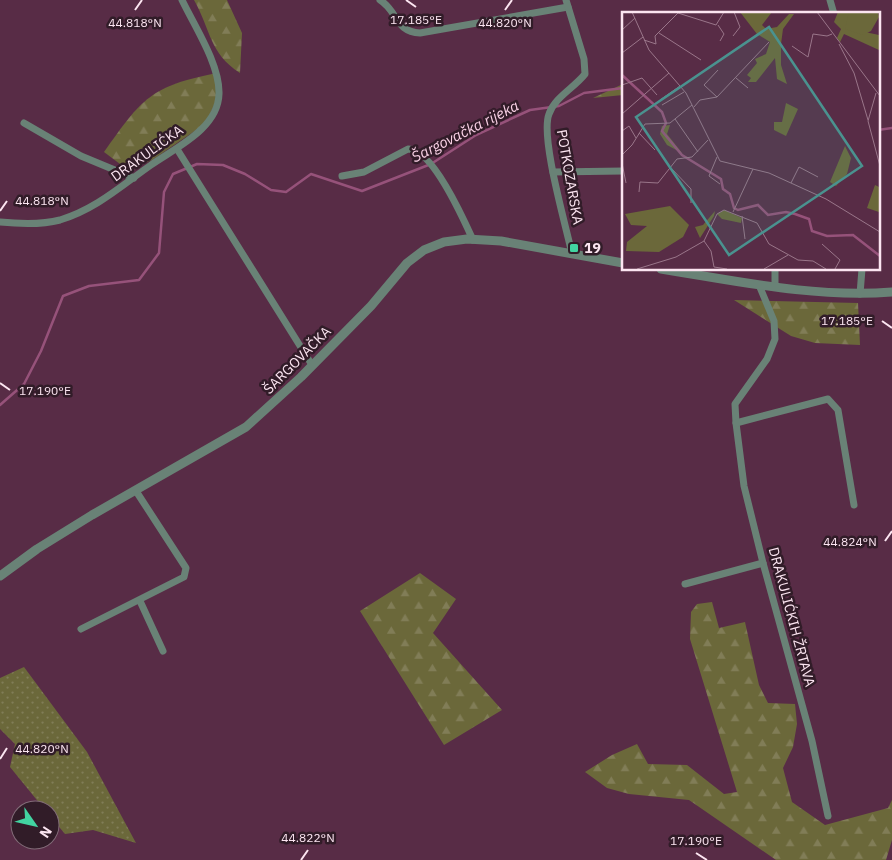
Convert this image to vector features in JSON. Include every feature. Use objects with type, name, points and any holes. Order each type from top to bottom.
[{"type":"street","name":"DRAKULIĆKA","points":[[0,222],[25,224],[59,220],[88,209],[152,164],[177,150],[215,112],[219,95],[218,73],[182,0]]},
{"type":"street","points":[[380,0],[388,5],[402,27],[410,33],[420,33],[567,4]]},
{"type":"street","name":"POTKOZARSKA","points":[[567,4],[576,26],[584,59],[585,74],[556,101],[549,115],[547,132],[553,172],[572,254]]},
{"type":"street","points":[[24,123],[81,156],[134,178]]},
{"type":"street","points":[[342,176],[364,172],[382,165],[408,149],[414,149],[425,157],[459,208],[473,240]]},
{"type":"street","points":[[177,150],[194,173],[312,365]]},
{"type":"street","points":[[553,172],[622,171]]},
{"type":"street","name":"ŠARGOVAČKA","points":[[0,576],[37,549],[246,427],[371,306],[406,263],[424,250],[444,242],[501,241],[622,263]]},
{"type":"street","points":[[667,270],[775,287],[860,294],[892,292]]},
{"type":"street","points":[[775,287],[776,270]]},
{"type":"street","points":[[860,294],[862,270]]},
{"type":"street","name":"DRAKULIĆKIH ŽRTAVA","points":[[759,285],[774,320],[775,339],[767,360],[735,404],[744,486],[812,741],[828,816]]},
{"type":"street","points":[[736,423],[828,399],[838,410],[854,505]]},
{"type":"street","points":[[81,629],[140,601],[184,577],[186,568],[136,491]]},
{"type":"street","points":[[685,584],[763,563]]},
{"type":"street","points":[[140,601],[163,651]]},
{"type":"green space","points":[[194,0],[227,0],[242,33],[240,73],[216,49]]},
{"type":"green space","points":[[217,73],[219,95],[205,124],[152,160],[128,170],[104,152],[128,119],[150,97],[162,89],[177,83]]},
{"type":"green space","points":[[622,84],[622,95],[593,98]]},
{"type":"green space","points":[[734,300],[858,303],[860,345],[815,343],[791,336]]},
{"type":"green space","points":[[420,573],[456,599],[433,633],[502,710],[444,745],[360,611]]},
{"type":"green space","points":[[712,602],[719,628],[745,622],[759,685],[768,703],[795,704],[797,724],[793,747],[783,768],[792,802],[825,825],[888,808],[892,800],[892,840],[886,860],[776,860],[689,800],[629,794],[607,788],[585,772],[612,755],[637,744],[648,764],[687,765],[724,794],[737,792],[690,639],[691,612],[697,604]]},
{"type":"green space","points":[[24,667],[87,752],[136,843],[93,830],[65,834],[60,828],[60,800],[37,800],[10,767],[15,744],[0,729],[0,678]]},
{"type":"waterway","name":"Šargovačka rijeka","points":[[0,405],[24,384],[41,351],[63,296],[89,286],[139,280],[159,253],[164,192],[173,174],[197,164],[223,165],[245,174],[271,190],[286,192],[311,174],[362,191],[431,164],[476,135],[530,110],[559,106],[584,93],[622,88]]},
{"type":"waterway","name":"Šargovačka rijeka","points":[[880,130],[892,128]]},
{"type":"place","name":"19","points":[[574,248]]}]
